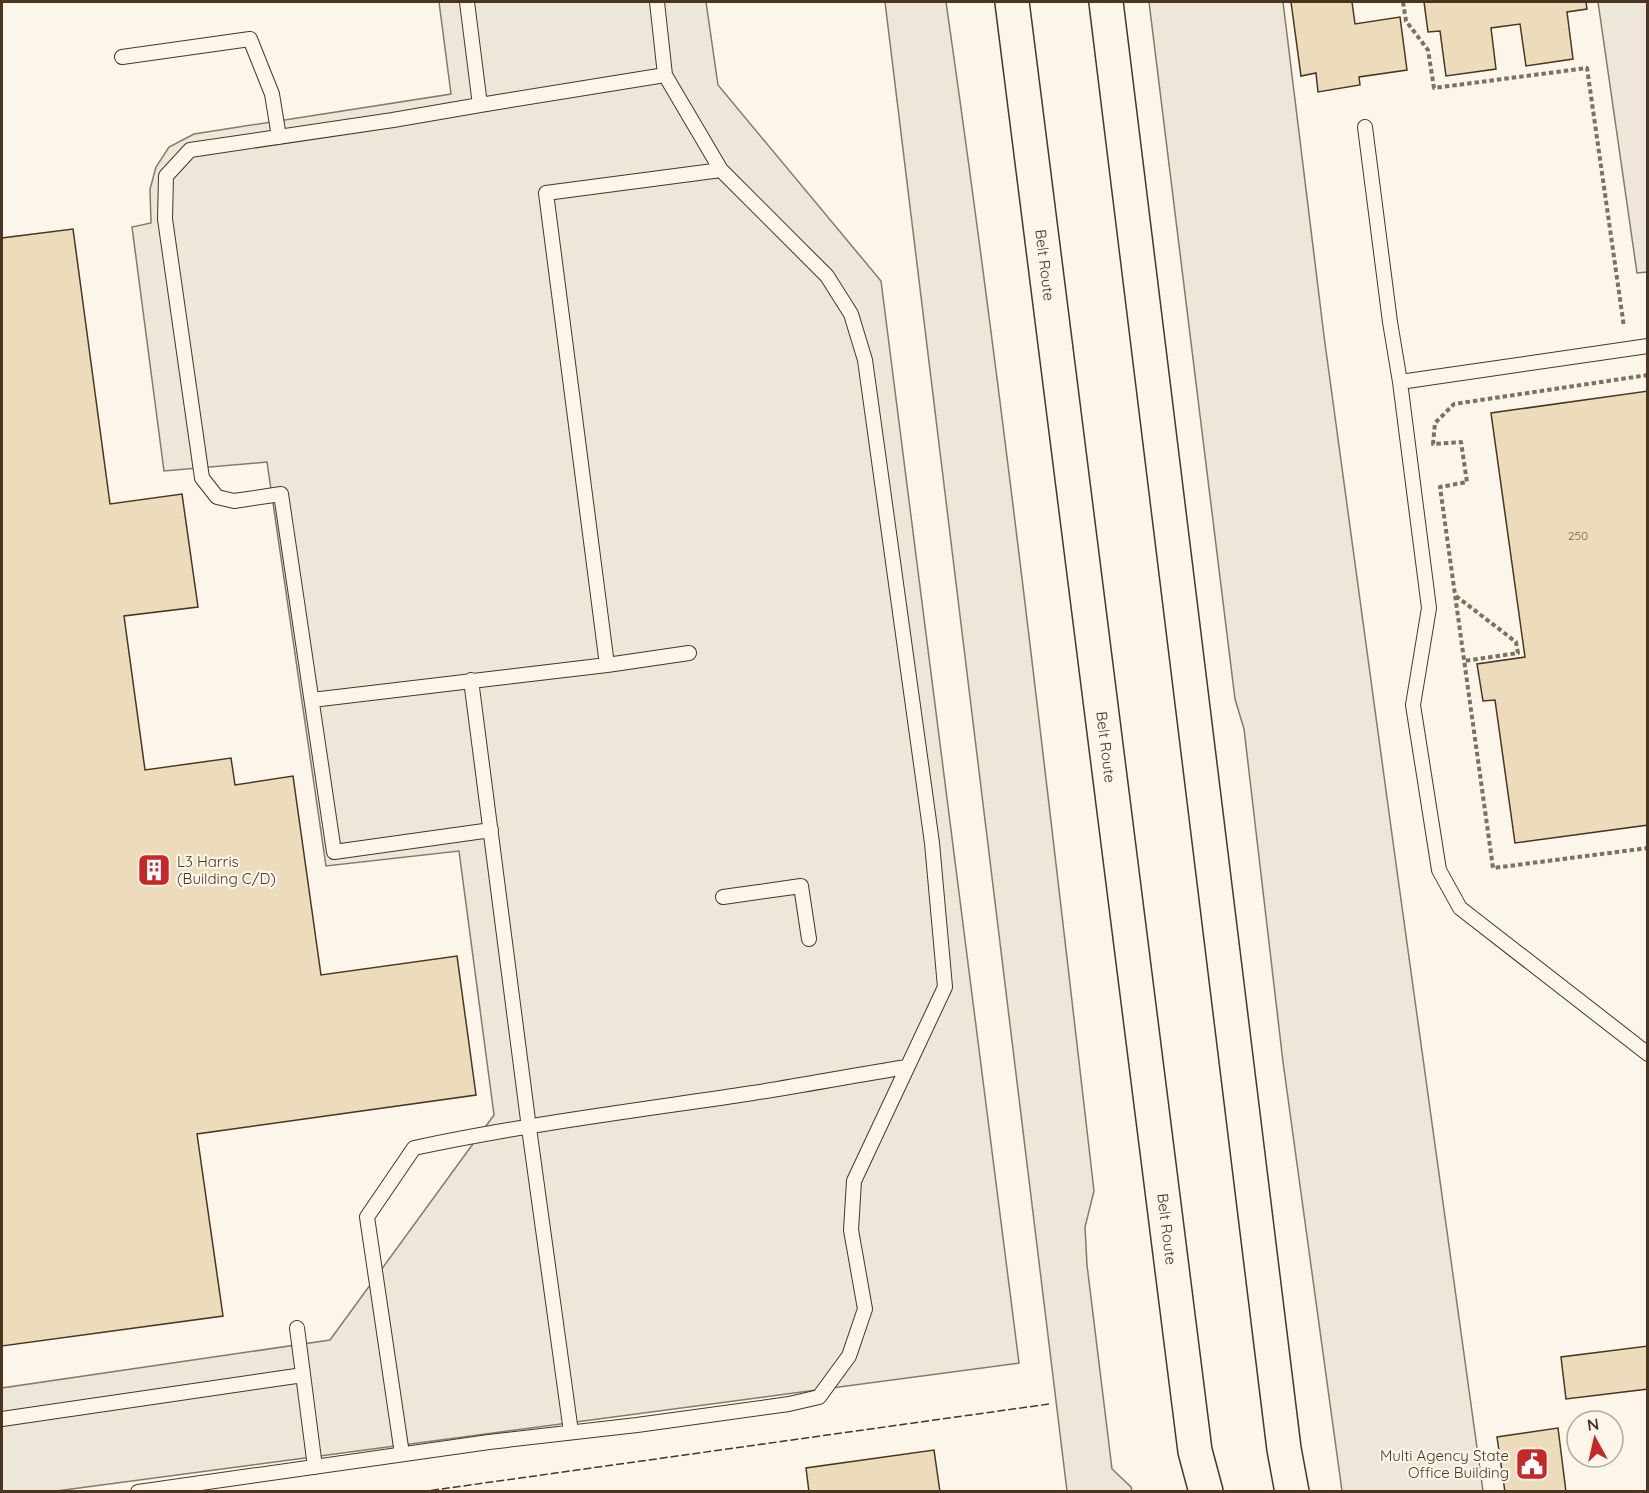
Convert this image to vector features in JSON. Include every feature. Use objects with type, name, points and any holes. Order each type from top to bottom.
[{"type":"highway","name":"Belt Route","points":[[1012,2],[1195,1451],[1206,1491]]},
{"type":"highway","points":[[1106,2],[1284,1449],[1292,1491]]},
{"type":"lane","points":[[467,2],[480,105]]},
{"type":"lane","points":[[138,1491],[789,1404],[819,1397],[849,1356],[865,1309],[851,1230],[854,1181],[945,987],[933,843],[865,360],[851,314],[826,276],[721,170],[665,75],[657,2]]},
{"type":"lane","points":[[122,57],[250,39],[272,94],[279,137]]},
{"type":"lane","points":[[491,830],[334,852],[281,494],[234,501],[217,497],[202,478],[165,219],[166,176],[190,150],[450,111],[665,75]]},
{"type":"lane","points":[[1365,127],[1429,608],[1413,705],[1439,870],[1460,908],[1647,1054]]},
{"type":"lane","points":[[607,664],[546,193],[721,170]]},
{"type":"lane","points":[[1400,382],[1647,346]]},
{"type":"lane","points":[[312,700],[689,653]]},
{"type":"lane","points":[[471,680],[571,1432]]},
{"type":"lane","points":[[723,897],[801,886],[809,939]]},
{"type":"lane","points":[[402,1454],[367,1217],[414,1148],[595,1116],[907,1067]]},
{"type":"lane","points":[[297,1328],[315,1467]]},
{"type":"lane","points":[[2,1419],[303,1375]]},
{"type":"path","points":[[1403,2],[1406,21],[1428,50],[1434,88],[1587,68],[1627,349]]},
{"type":"path","points":[[1647,375],[1454,405],[1435,423],[1433,444],[1461,442],[1467,482],[1440,487],[1493,868],[1647,848]]},
{"type":"path","points":[[1455,596],[1516,642],[1518,653],[1464,661]]},
{"type":"shaded area","points":[[439,2],[706,2],[718,85],[881,281],[1019,1363],[49,1492],[2,1491],[2,1388],[330,1340],[494,1115],[459,851],[326,866],[267,462],[164,471],[132,227],[151,223],[150,189],[156,167],[169,147],[194,134],[451,94]]},
{"type":"shaded area","points":[[885,2],[946,2],[1006,447],[1094,1191],[1085,1227],[1087,1265],[1112,1469],[1131,1487],[1132,1491],[1067,1491]]},
{"type":"shaded area","points":[[1149,2],[1283,2],[1324,336],[1483,1491],[1342,1491],[1283,1062],[1244,729],[1235,699]]},
{"type":"shaded area","points":[[1598,2],[1647,2],[1647,272],[1637,273]]},
{"type":"building","points":[[1291,2],[1352,2],[1355,24],[1400,17],[1407,70],[1359,77],[1360,85],[1318,92],[1316,73],[1301,76]]},
{"type":"building","points":[[1424,2],[1586,2],[1587,9],[1567,12],[1573,59],[1526,66],[1520,24],[1491,28],[1496,69],[1446,76],[1440,31],[1428,32]]},
{"type":"building","name":"L3 Harris (Building C/D)","points":[[73,229],[110,504],[182,494],[198,607],[124,616],[145,770],[231,758],[235,785],[293,776],[321,975],[457,956],[476,1095],[197,1134],[223,1316],[2,1346],[2,238]]},
{"type":"building","points":[[1648,391],[1648,825],[1515,843],[1495,700],[1483,701],[1477,664],[1525,657],[1491,413]]},
{"type":"building","points":[[1648,1346],[1648,1389],[1566,1399],[1561,1357]]},
{"type":"building","name":"Multi Agency State Office Building","points":[[1558,1428],[1566,1492],[1505,1492],[1497,1437]]},
{"type":"building","points":[[934,1450],[940,1492],[809,1492],[806,1468]]},
{"type":"fence","points":[[420,1492],[1049,1404]]},
{"type":"place","name":"L3 Harris (Building C/D)","points":[[154,870]]},
{"type":"place","name":"Multi Agency State Office Building","points":[[1532,1464]]}]
